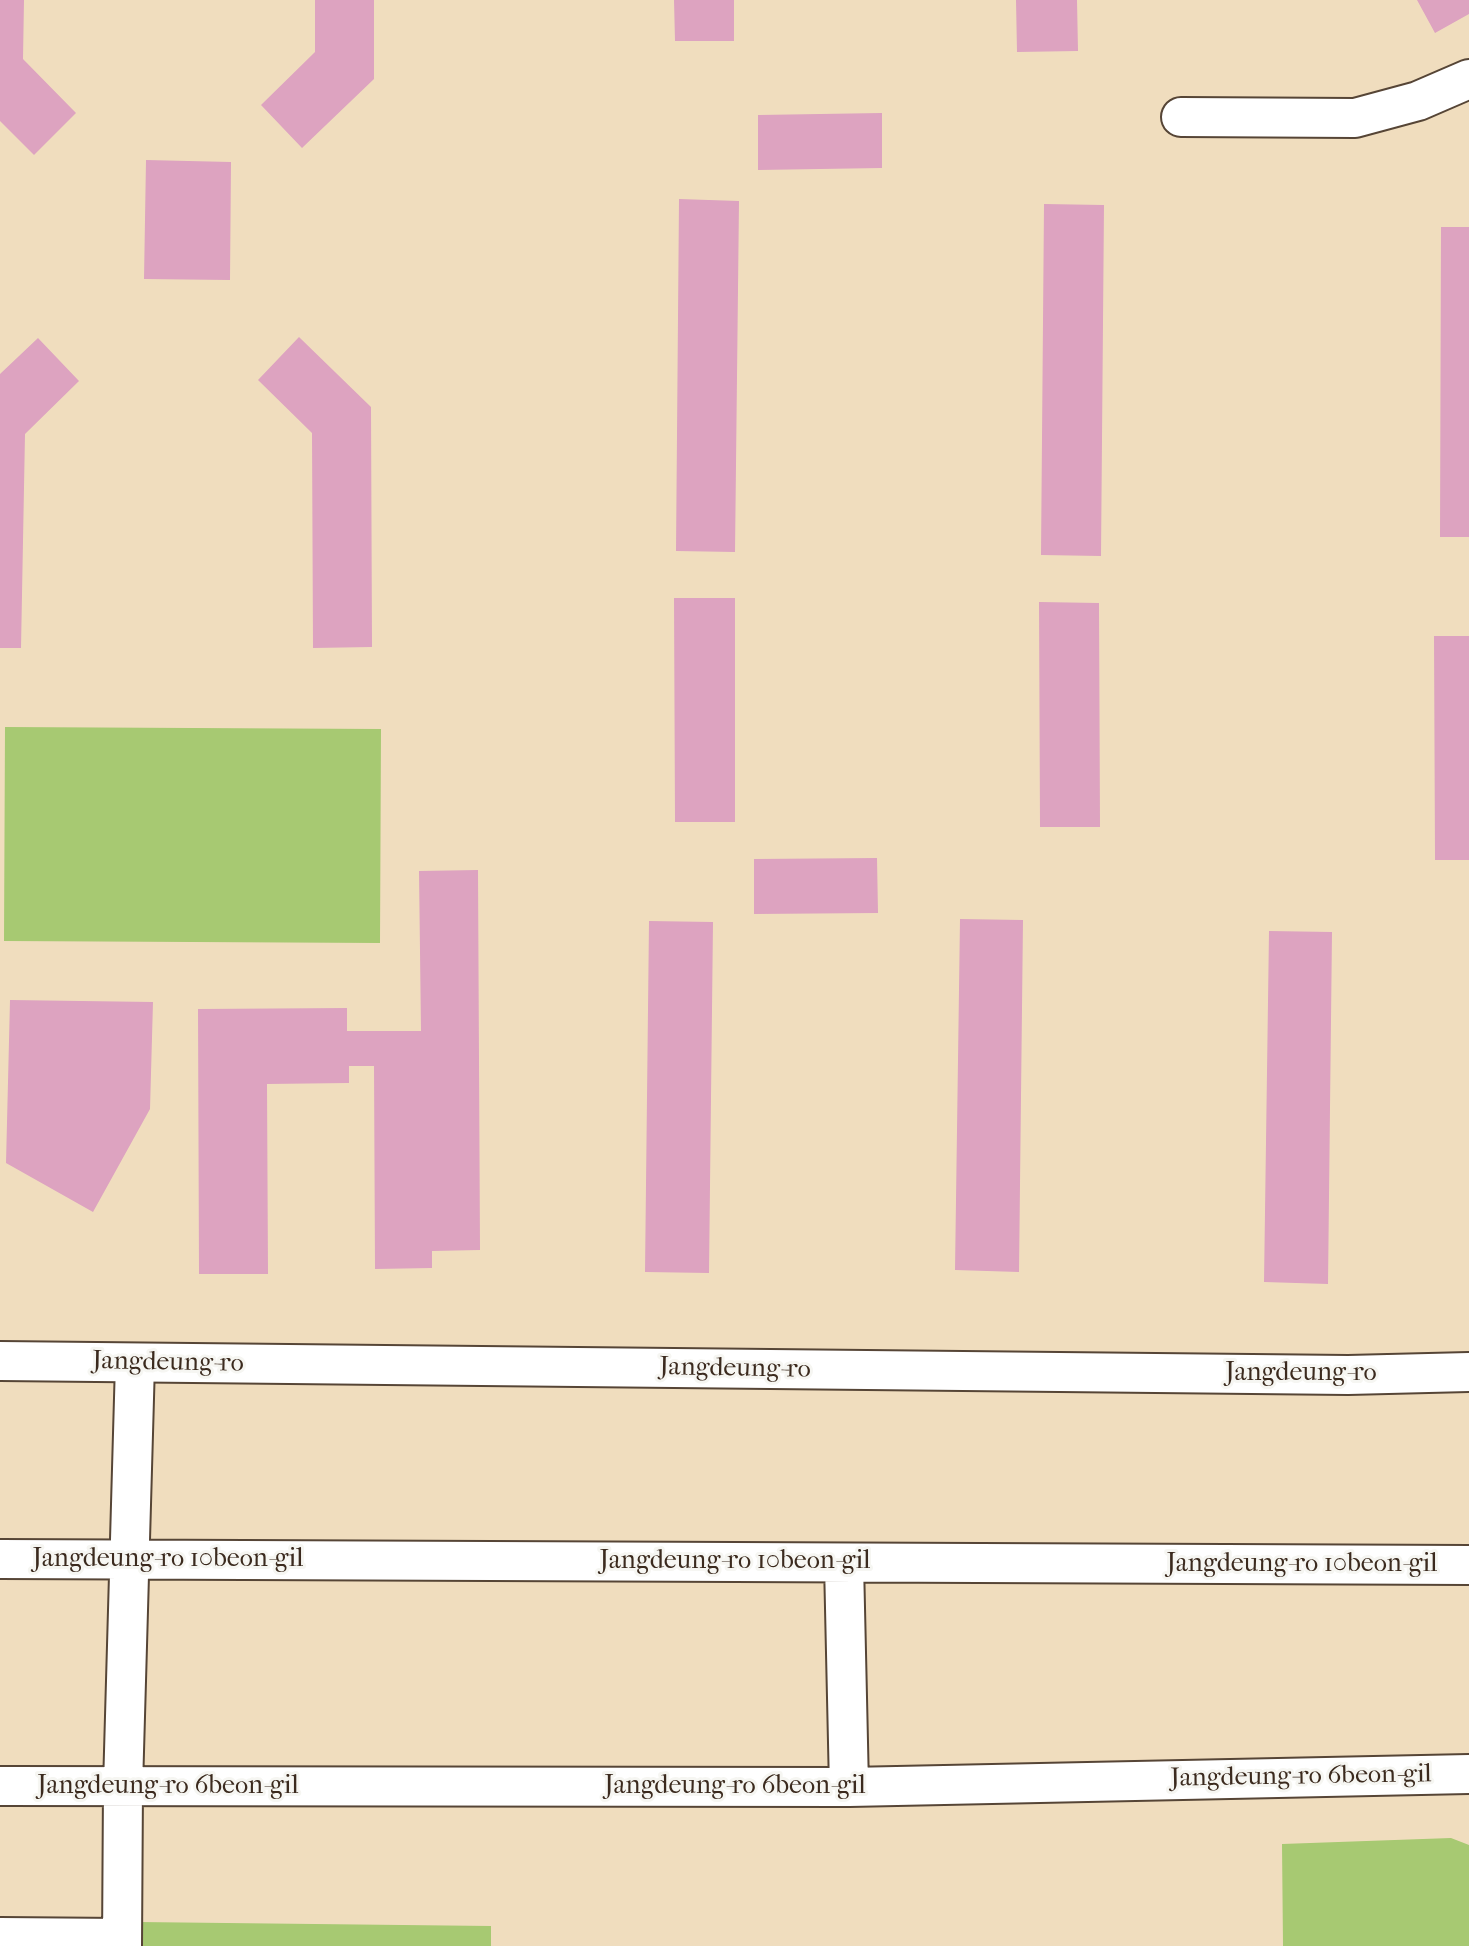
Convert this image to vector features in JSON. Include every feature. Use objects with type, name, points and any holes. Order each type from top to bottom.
[{"type":"street","points":[[1181,117],[1355,118],[1418,100],[1469,79]]},
{"type":"street","name":"Jangdeung-ro","points":[[0,1362],[1349,1375],[1469,1372]]},
{"type":"street","points":[[0,1937],[122,1942],[123,1787],[135,1363]]},
{"type":"street","name":"Jangdeung-ro 10beon-gil","points":[[0,1559],[1469,1565]]},
{"type":"street","points":[[844,1563],[849,1787]]},
{"type":"street","name":"Jangdeung-ro 6beon-gil","points":[[0,1786],[849,1787],[1469,1774]]},
{"type":"green space","points":[[5,727],[381,729],[380,943],[4,941]]},
{"type":"green space","points":[[1451,1838],[1469,1845],[1469,1946],[1283,1946],[1282,1844]]},
{"type":"green space","points":[[138,1922],[491,1926],[491,1946],[138,1946]]},
{"type":"building","points":[[0,0],[24,0],[23,59],[76,113],[34,155],[0,121]]},
{"type":"building","points":[[315,0],[374,0],[374,79],[302,148],[261,105],[315,52]]},
{"type":"building","points":[[674,0],[734,0],[734,41],[675,41]]},
{"type":"building","points":[[1016,0],[1077,0],[1078,51],[1017,52]]},
{"type":"building","points":[[1417,0],[1469,0],[1469,14],[1435,33]]},
{"type":"building","points":[[882,113],[882,168],[758,170],[758,115]]},
{"type":"building","points":[[146,160],[231,162],[230,280],[144,279]]},
{"type":"building","points":[[679,199],[739,201],[735,552],[676,551]]},
{"type":"building","points":[[1044,204],[1104,205],[1101,556],[1041,555]]},
{"type":"building","points":[[1441,227],[1469,227],[1469,537],[1440,537]]},
{"type":"building","points":[[299,337],[371,407],[372,647],[313,648],[312,433],[258,380]]},
{"type":"building","points":[[38,338],[79,381],[25,434],[21,648],[0,648],[0,374]]},
{"type":"building","points":[[674,598],[735,598],[735,822],[675,822]]},
{"type":"building","points":[[1039,602],[1099,603],[1100,827],[1040,827]]},
{"type":"building","points":[[1434,636],[1469,636],[1469,860],[1435,860]]},
{"type":"building","points":[[877,858],[878,913],[754,914],[754,859]]},
{"type":"building","points":[[478,870],[480,1250],[432,1251],[432,1268],[375,1269],[374,1066],[349,1066],[349,1083],[267,1084],[268,1274],[199,1274],[198,1009],[347,1008],[347,1031],[421,1031],[419,871]]},
{"type":"building","points":[[960,919],[1023,920],[1019,1272],[955,1270]]},
{"type":"building","points":[[649,921],[713,922],[709,1273],[645,1272]]},
{"type":"building","points":[[1269,931],[1332,932],[1328,1284],[1264,1282]]},
{"type":"building","points":[[10,1000],[153,1002],[150,1109],[93,1212],[6,1163]]}]
